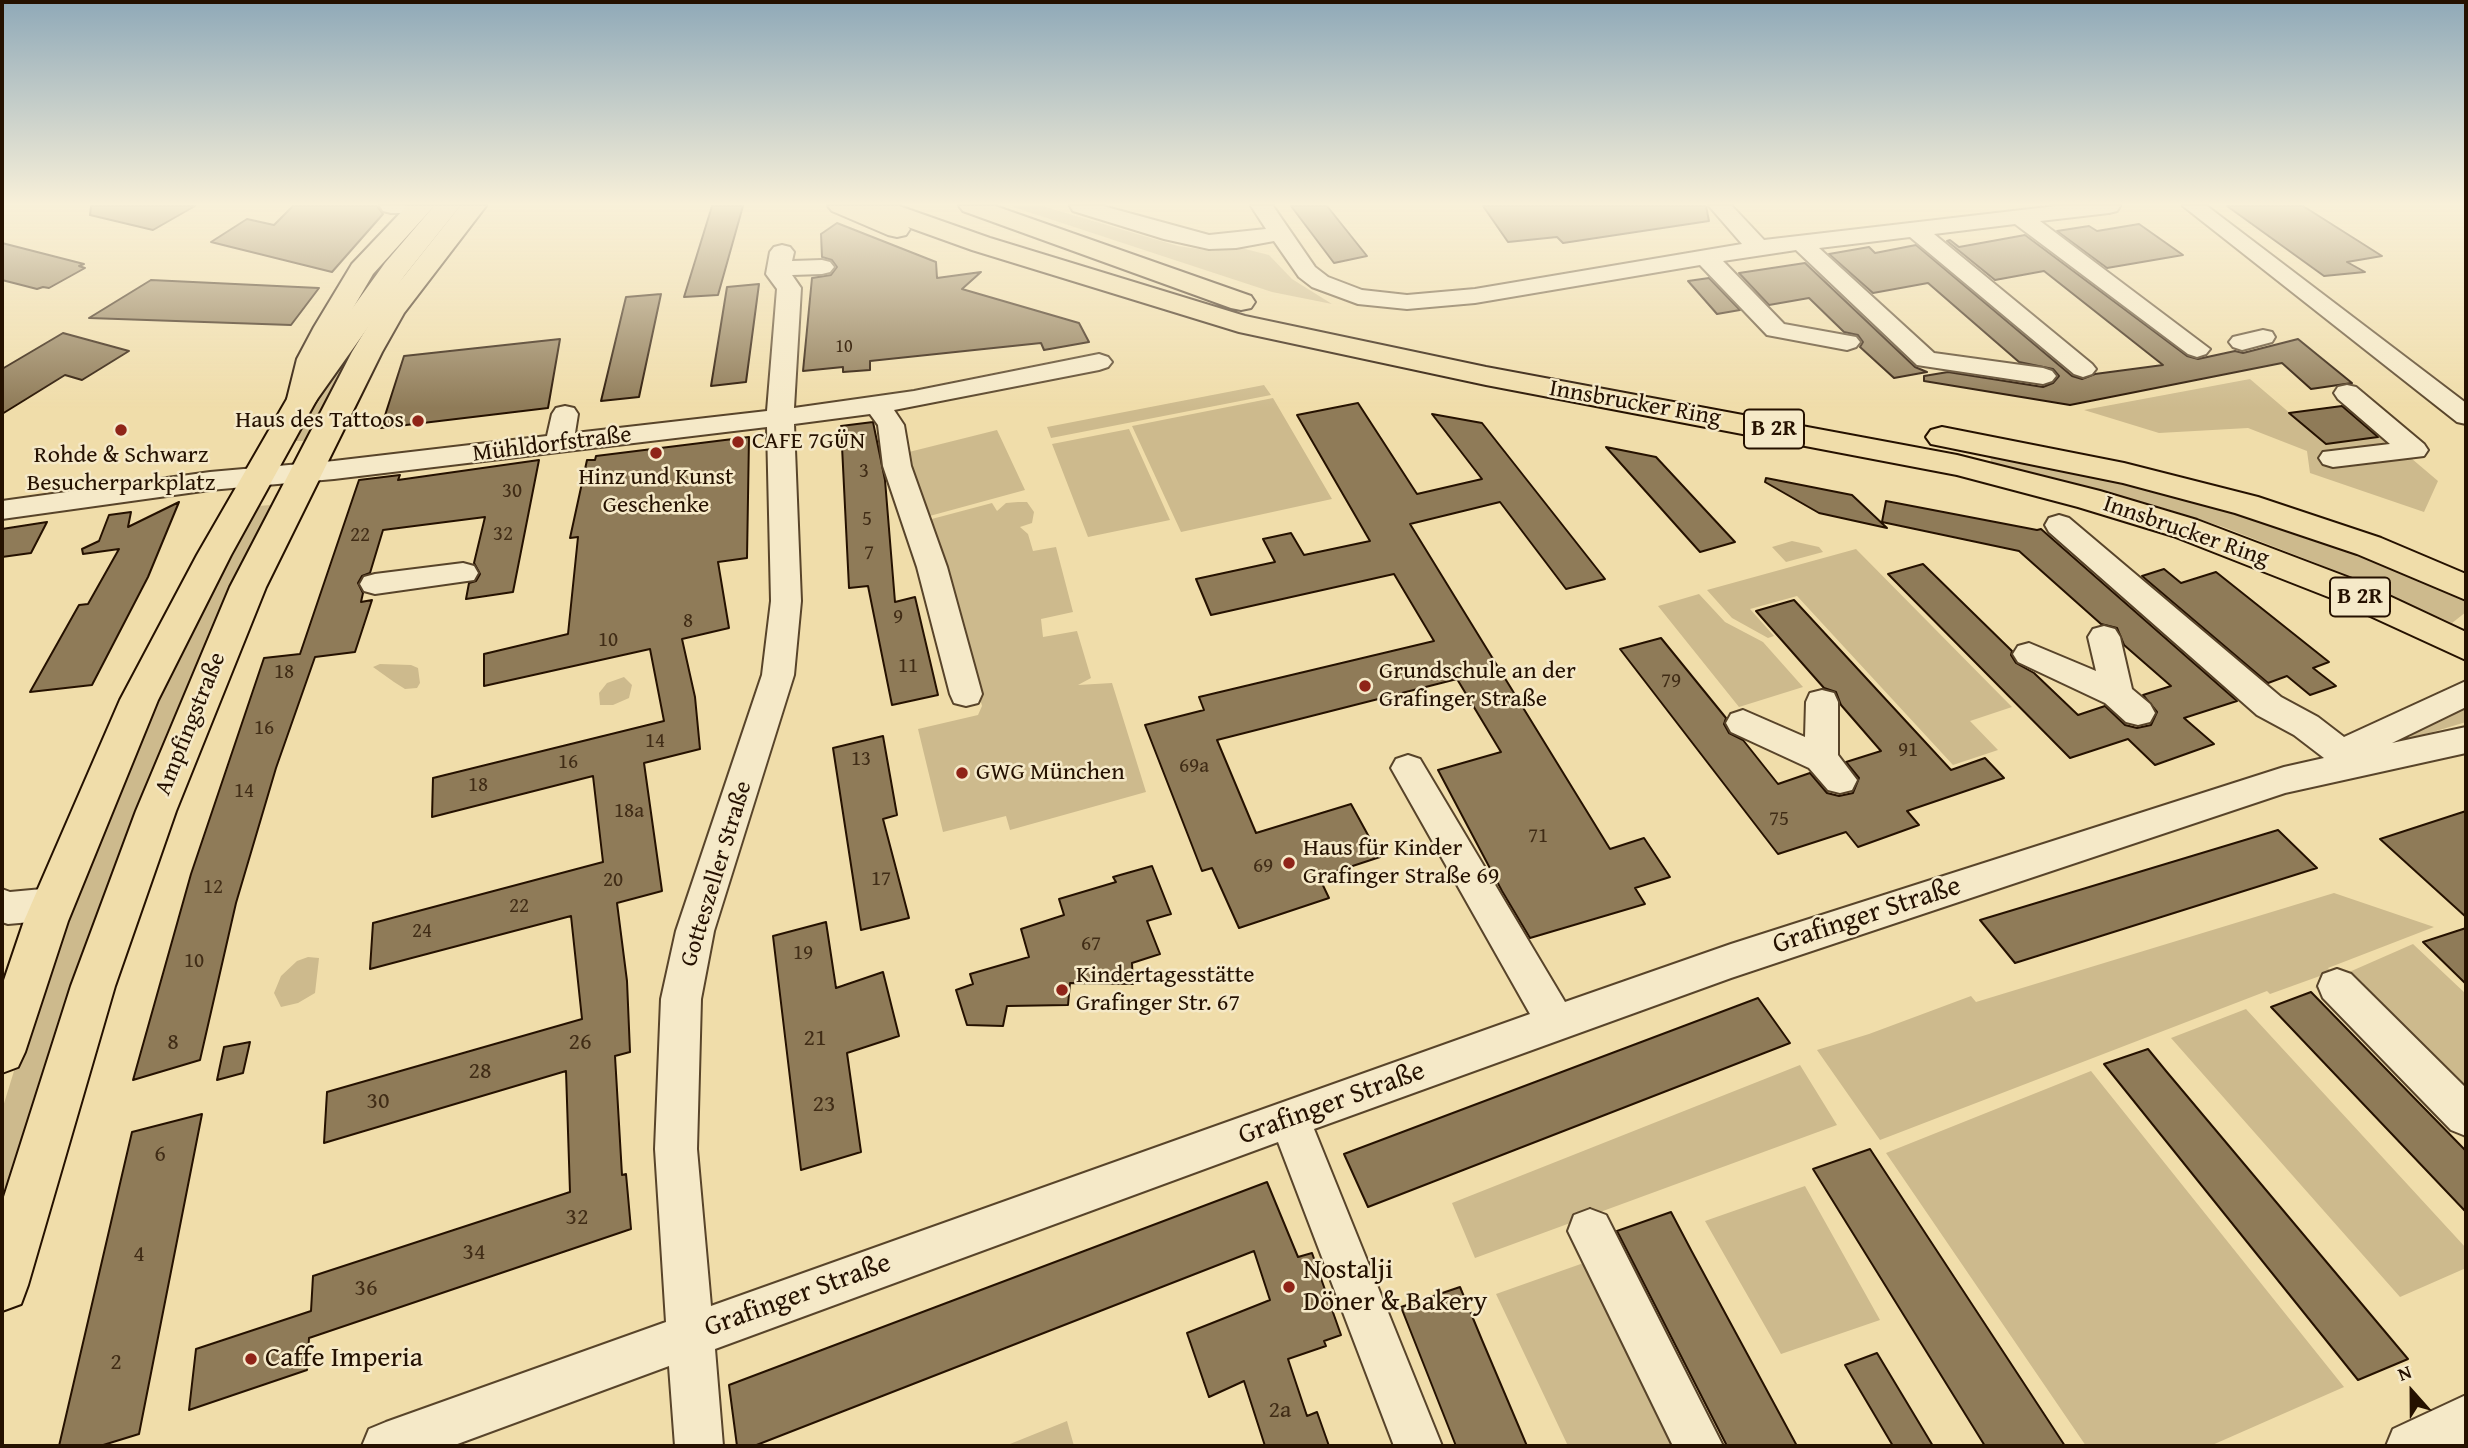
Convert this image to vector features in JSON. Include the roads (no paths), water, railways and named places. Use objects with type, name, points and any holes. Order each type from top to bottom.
[{"type":"main road","name":"Ampfingstraße","points":[[2,1052],[53,904],[139,700],[214,555],[302,400],[312,359],[360,274]]},
{"type":"main road","points":[[302,400],[392,274]]},
{"type":"main road","name":"Ampfingstraße","points":[[2,1285],[93,986],[156,811],[248,587],[367,352],[391,312],[421,274]]},
{"type":"main road","points":[[1030,274],[1116,298],[1198,312]]},
{"type":"main road","name":"Innsbrucker Ring","points":[[1075,274],[1198,312],[1486,376],[1956,465],[2088,499],[2185,528],[2343,589],[2466,647]]},
{"type":"main road","name":"Innsbrucker Ring","points":[[1134,274],[1357,331],[1630,383],[1944,437],[2124,473],[2246,505],[2316,527],[2425,569],[2466,588]]},
{"type":"main road","points":[[1168,274],[1246,304]]},
{"type":"street","name":"Gotteszeller Straße","points":[[699,1446],[676,1149],[681,999],[695,931],[778,675],[786,601],[780,418],[789,288],[778,274]]},
{"type":"street","points":[[1309,274],[1320,282],[1358,297],[1433,301],[1608,274]]},
{"type":"street","points":[[1722,274],[1776,330],[1847,342]]},
{"type":"street","points":[[1834,274],[1926,360],[2043,376]]},
{"type":"street","points":[[1968,274],[2083,369]]},
{"type":"street","points":[[2096,274],[2197,349]]},
{"type":"street","points":[[2282,274],[2466,416]]},
{"type":"street","name":"Mühldorfstraße","points":[[2,510],[260,476],[559,444],[877,405],[1099,362]]},
{"type":"street","points":[[2333,458],[2414,450],[2347,393]]},
{"type":"street","points":[[877,405],[891,425],[897,466],[932,567],[966,694]]},
{"type":"street","points":[[559,444],[565,414]]},
{"type":"street","points":[[2059,525],[2269,706],[2306,726],[2342,753]]},
{"type":"street","points":[[375,584],[463,573]]},
{"type":"street","points":[[2029,654],[2127,704],[2104,637]]},
{"type":"street","name":"Grafinger Straße","points":[[2284,780],[2466,693]]},
{"type":"street","points":[[1743,723],[1830,769],[1822,702]]},
{"type":"street","name":"Grafinger Straße","points":[[386,1446],[1731,961],[2284,780],[2466,740]]},
{"type":"street","points":[[1408,768],[1556,1022]]},
{"type":"street","points":[[2,905],[8,908],[53,904]]},
{"type":"street","points":[[2337,986],[2466,1116]]},
{"type":"street","points":[[1290,1120],[1418,1446]]},
{"type":"street","points":[[1590,1231],[1699,1446]]},
{"type":"street","points":[[2410,1446],[2466,1419]]},
{"type":"place","name":"Haus des Tattoos","points":[[418,421]]},
{"type":"place","name":"Rohde & Schwarz Besucherparkplatz","points":[[121,430]]},
{"type":"place","name":"CAFE 7GÜN","points":[[738,442]]},
{"type":"place","name":"Hinz und Kunst Geschenke","points":[[656,453]]},
{"type":"place","name":"Grundschule an der Grafinger Straße","points":[[1365,686]]},
{"type":"place","name":"GWG München","points":[[962,773]]},
{"type":"place","name":"Haus für Kinder Grafinger Straße 69","points":[[1289,863]]},
{"type":"place","name":"Kindertagesstätte Grafinger Str. 67","points":[[1062,990]]},
{"type":"place","name":"Nostalji Döner & Bakery","points":[[1289,1287]]},
{"type":"place","name":"Caffe Imperia","points":[[251,1359]]}]
